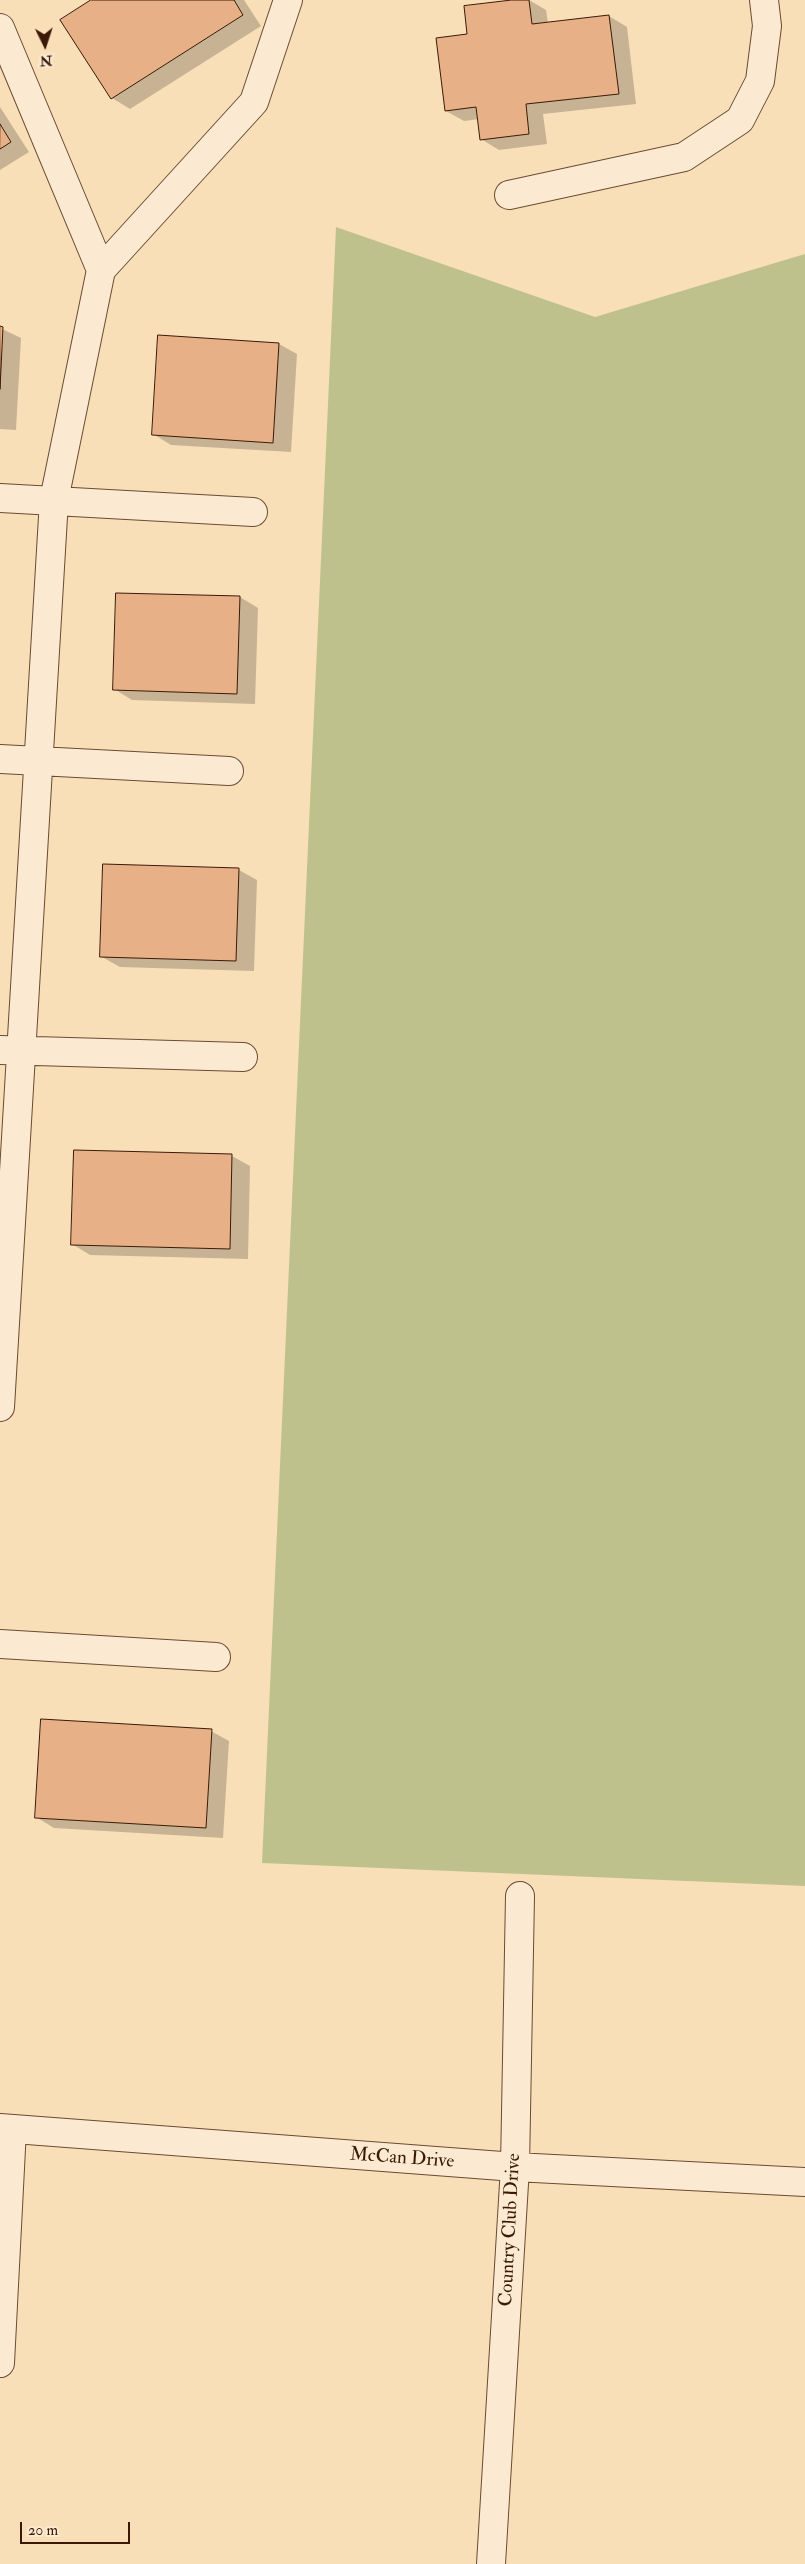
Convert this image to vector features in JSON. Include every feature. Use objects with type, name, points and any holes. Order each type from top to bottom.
[{"type":"street","points":[[0,1407],[10,1051],[37,761],[54,500],[101,270],[254,102],[288,0]]},
{"type":"street","points":[[509,195],[684,157],[740,120],[760,81],[767,26],[764,0]]},
{"type":"street","points":[[0,28],[101,270]]},
{"type":"street","points":[[0,498],[253,512]]},
{"type":"street","points":[[0,759],[229,771]]},
{"type":"street","points":[[10,1051],[243,1057]]},
{"type":"street","points":[[0,1644],[216,1657]]},
{"type":"street","name":"Country Club Drive","points":[[491,2564],[515,2167],[520,1896]]},
{"type":"street","points":[[0,2363],[6,2129]]},
{"type":"street","name":"McCan Drive","points":[[6,2129],[515,2167],[805,2182]]},
{"type":"green space","points":[[336,227],[595,317],[805,254],[805,1886],[262,1863]]},
{"type":"building","points":[[91,0],[234,0],[243,15],[111,99],[60,20]]},
{"type":"building","points":[[512,0],[529,0],[532,24],[609,15],[619,94],[526,104],[529,134],[480,140],[476,107],[445,111],[436,38],[467,34],[464,6]]},
{"type":"building","points":[[0,124],[11,142],[0,149]]},
{"type":"building","points":[[0,326],[3,327],[0,389]]},
{"type":"building","points":[[158,335],[279,343],[273,443],[152,435]]},
{"type":"building","points":[[116,593],[240,596],[237,694],[113,690]]},
{"type":"building","points":[[103,864],[239,868],[236,961],[100,957]]},
{"type":"building","points":[[74,1150],[232,1154],[230,1249],[71,1245]]},
{"type":"building","points":[[41,1719],[212,1729],[206,1828],[35,1818]]}]
